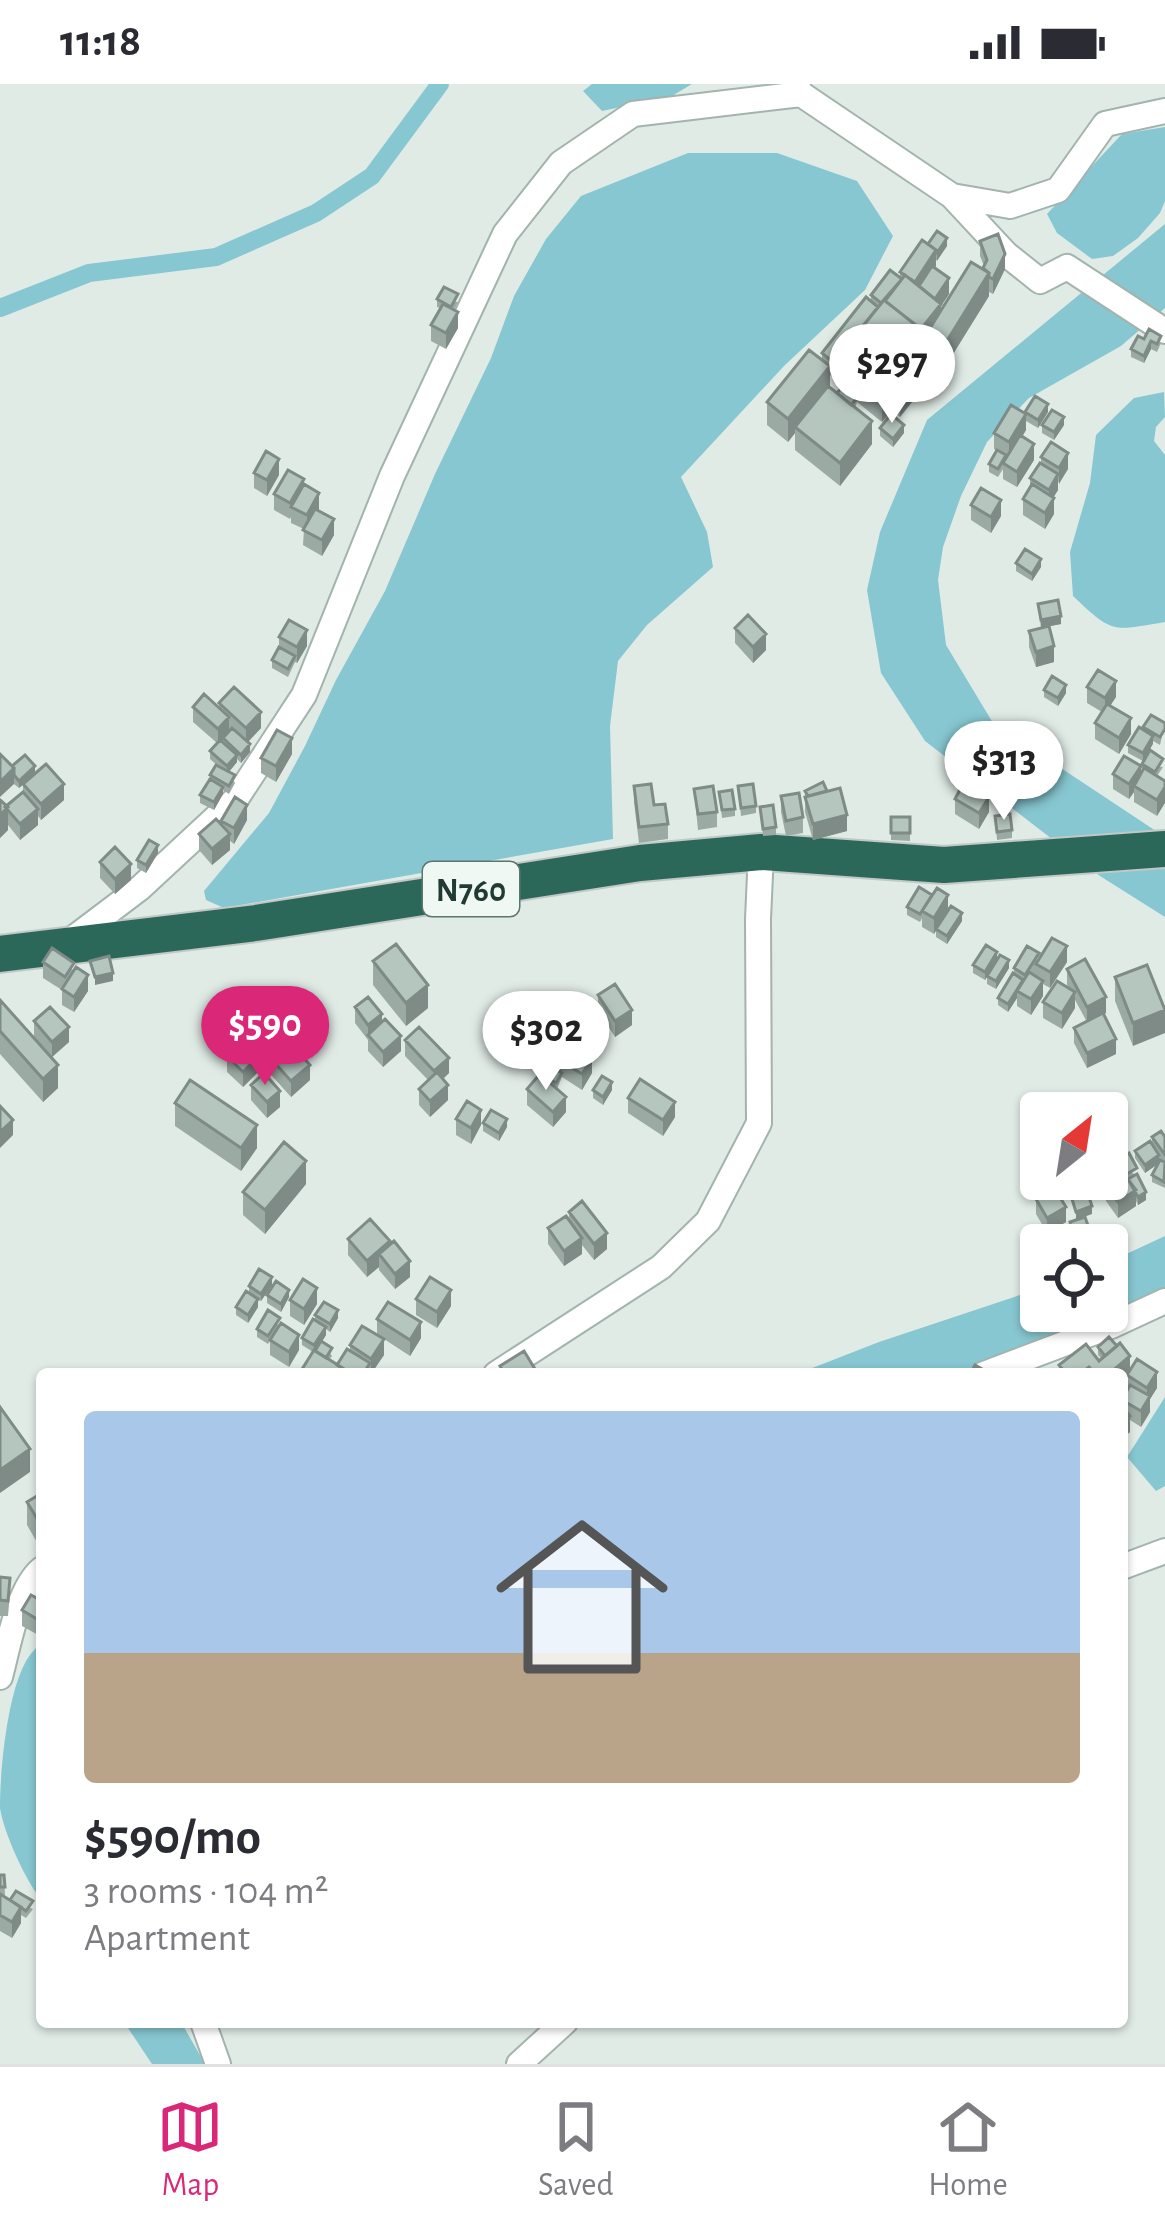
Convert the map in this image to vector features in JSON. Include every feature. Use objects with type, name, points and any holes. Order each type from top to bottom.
[{"type":"highway","name":"N760","points":[[0,954],[256,923],[640,863],[761,852],[944,866],[1165,848]]},
{"type":"street","points":[[62,946],[140,888],[236,799],[304,695],[392,476],[505,234],[561,163],[633,114],[798,89],[952,196],[1006,254],[1040,281],[1066,267],[1165,331]]},
{"type":"street","points":[[952,196],[1010,206],[1058,190],[1105,124],[1165,111]]},
{"type":"street","points":[[505,1368],[661,1267],[708,1221],[759,1123],[761,852]]},
{"type":"street","points":[[999,1368],[1165,1301]]},
{"type":"street","points":[[1128,1565],[1165,1551]]},
{"type":"street","points":[[0,1677],[13,1627],[36,1574]]},
{"type":"street","points":[[204,2028],[218,2064]]},
{"type":"street","points":[[519,2064],[558,2028]]},
{"type":"water","points":[[592,84],[692,84],[672,96],[602,111],[583,91]]},
{"type":"water","points":[[1165,127],[1165,201],[1138,238],[1113,256],[1092,259],[1057,233],[1047,214],[1122,134]]},
{"type":"water","points":[[688,153],[777,153],[857,181],[893,236],[865,290],[784,366],[681,477],[707,532],[713,567],[647,625],[618,661],[610,726],[613,839],[224,908],[206,900],[204,891],[269,813],[385,591],[491,358],[514,296],[546,239],[581,196]]},
{"type":"water","points":[[1165,224],[1165,308],[1121,346],[1029,398],[987,442],[961,496],[943,547],[938,580],[946,645],[993,723],[1165,837],[1165,917],[1100,876],[925,741],[881,673],[867,590],[880,532],[927,420]]},
{"type":"water","points":[[1164,392],[1165,417],[1156,427],[1154,441],[1165,455],[1165,622],[1114,627],[1073,596],[1070,552],[1090,483],[1096,435],[1134,398]]},
{"type":"water","points":[[1165,1236],[1165,1294],[1128,1309],[1128,1253]]},
{"type":"water","points":[[1020,1295],[1020,1332],[1062,1332],[970,1368],[812,1368]]},
{"type":"water","points":[[1165,1397],[1165,1486],[1156,1491],[1128,1455]]},
{"type":"water","points":[[36,1649],[36,1892],[16,1857],[0,1808],[9,1714],[25,1663]]},
{"type":"water","points":[[128,2028],[184,2028],[205,2064],[152,2064]]},
{"type":"building","points":[[937,231],[947,238],[937,253],[928,244]]},
{"type":"building","points":[[998,234],[1005,254],[993,279],[983,268],[987,260],[980,241]]},
{"type":"building","points":[[922,240],[936,250],[915,282],[900,272]]},
{"type":"building","points":[[971,262],[989,273],[945,344],[927,333]]},
{"type":"building","points":[[932,266],[949,278],[935,299],[919,286]]},
{"type":"building","points":[[890,270],[902,279],[881,303],[871,295]]},
{"type":"building","points":[[905,275],[941,304],[921,329],[885,301]]},
{"type":"building","points":[[444,287],[458,294],[451,307],[437,299]]},
{"type":"building","points":[[866,297],[878,307],[835,364],[822,353]]},
{"type":"building","points":[[884,300],[936,341],[900,386],[892,380],[882,391],[838,357]]},
{"type":"building","points":[[443,304],[458,312],[446,333],[431,325]]},
{"type":"building","points":[[1149,329],[1161,336],[1157,344],[1151,341],[1144,356],[1131,349]]},
{"type":"building","points":[[809,350],[830,366],[788,419],[767,402]]},
{"type":"building","points":[[828,386],[872,421],[840,463],[795,427]]},
{"type":"building","points":[[843,386],[857,398],[851,405],[837,393]]},
{"type":"building","points":[[1035,396],[1048,404],[1038,420],[1025,412]]},
{"type":"building","points":[[1011,405],[1026,414],[1009,442],[994,433]]},
{"type":"building","points":[[1052,410],[1064,417],[1054,432],[1042,425]]},
{"type":"building","points":[[891,414],[904,425],[893,439],[880,428]]},
{"type":"building","points":[[1020,435],[1034,444],[1017,472],[1003,463]]},
{"type":"building","points":[[1051,442],[1068,453],[1059,468],[1041,457]]},
{"type":"building","points":[[997,450],[1006,455],[998,469],[989,464]]},
{"type":"building","points":[[266,451],[279,459],[267,480],[254,473]]},
{"type":"building","points":[[1040,463],[1058,474],[1049,490],[1030,478]]},
{"type":"building","points":[[288,470],[304,479],[290,503],[274,494]]},
{"type":"building","points":[[304,484],[319,493],[307,515],[291,507]]},
{"type":"building","points":[[1032,484],[1054,498],[1045,513],[1023,499]]},
{"type":"building","points":[[981,488],[1001,500],[991,517],[971,505]]},
{"type":"building","points":[[315,509],[334,519],[322,540],[303,530]]},
{"type":"building","points":[[1025,549],[1041,559],[1032,574],[1016,563]]},
{"type":"building","points":[[1058,600],[1061,616],[1041,620],[1038,604]]},
{"type":"building","points":[[748,615],[766,634],[753,647],[735,628]]},
{"type":"building","points":[[289,620],[307,630],[297,647],[279,637]]},
{"type":"building","points":[[1049,626],[1054,646],[1036,652],[1029,631]]},
{"type":"building","points":[[279,647],[295,656],[288,669],[272,660]]},
{"type":"building","points":[[1098,670],[1116,681],[1105,698],[1087,687]]},
{"type":"building","points":[[1052,676],[1066,685],[1058,698],[1044,690]]},
{"type":"building","points":[[234,687],[261,712],[246,728],[219,703]]},
{"type":"building","points":[[204,694],[229,717],[218,729],[193,707]]},
{"type":"building","points":[[1107,704],[1131,718],[1119,738],[1095,723]]},
{"type":"building","points":[[1151,715],[1165,723],[1160,737],[1143,727]]},
{"type":"building","points":[[1139,727],[1153,736],[1143,753],[1128,745]]},
{"type":"building","points":[[232,728],[250,744],[241,755],[223,738]]},
{"type":"building","points":[[277,730],[292,738],[276,766],[261,758]]},
{"type":"building","points":[[220,740],[237,755],[227,766],[210,751]]},
{"type":"building","points":[[1150,750],[1163,759],[1155,772],[1142,764]]},
{"type":"building","points":[[0,754],[14,768],[0,782]]},
{"type":"building","points":[[25,755],[35,766],[19,781],[12,766]]},
{"type":"building","points":[[1124,756],[1141,766],[1129,784],[1113,774]]},
{"type":"building","points":[[46,764],[64,784],[41,804],[23,784]]},
{"type":"building","points":[[216,765],[235,775],[229,786],[210,775]]},
{"type":"building","points":[[1144,768],[1165,781],[1157,800],[1134,786]]},
{"type":"building","points":[[210,779],[223,787],[214,802],[200,795]]},
{"type":"building","points":[[823,782],[827,791],[808,796],[805,791]]},
{"type":"building","points":[[964,782],[989,797],[979,813],[955,799]]},
{"type":"building","points":[[651,784],[654,805],[665,804],[668,824],[639,827],[634,786]]},
{"type":"building","points":[[753,784],[756,806],[741,808],[738,786]]},
{"type":"building","points":[[713,786],[717,812],[698,814],[694,789]]},
{"type":"building","points":[[840,788],[847,815],[813,824],[805,797]]},
{"type":"building","points":[[732,790],[735,809],[722,810],[719,792]]},
{"type":"building","points":[[23,792],[38,809],[20,824],[5,807]]},
{"type":"building","points":[[799,793],[803,817],[786,821],[781,796]]},
{"type":"building","points":[[235,797],[247,805],[234,828],[221,821]]},
{"type":"building","points":[[773,805],[776,827],[763,829],[760,807]]},
{"type":"building","points":[[1010,814],[1012,830],[997,832],[995,816]]},
{"type":"building","points":[[891,817],[910,817],[910,833],[891,833]]},
{"type":"building","points":[[216,819],[230,834],[212,849],[199,834]]},
{"type":"building","points":[[149,840],[158,845],[146,865],[137,860]]},
{"type":"building","points":[[115,847],[131,864],[115,879],[100,862]]},
{"type":"building","points":[[919,887],[932,895],[920,914],[907,907]]},
{"type":"building","points":[[937,888],[948,895],[934,918],[922,911]]},
{"type":"building","points":[[951,906],[962,913],[947,936],[936,929]]},
{"type":"building","points":[[1052,938],[1067,946],[1050,972],[1036,964]]},
{"type":"building","points":[[396,944],[428,985],[406,1003],[373,961]]},
{"type":"building","points":[[986,945],[997,952],[985,972],[973,965]]},
{"type":"building","points":[[1027,946],[1039,953],[1025,975],[1014,968]]},
{"type":"building","points":[[52,948],[74,963],[65,977],[43,962]]},
{"type":"building","points":[[1000,955],[1009,960],[996,981],[987,976]]},
{"type":"building","points":[[109,956],[113,973],[95,977],[90,961]]},
{"type":"building","points":[[1085,959],[1106,997],[1087,1007],[1067,969]]},
{"type":"building","points":[[1147,965],[1165,1010],[1133,1023],[1115,977]]},
{"type":"building","points":[[76,967],[88,975],[74,997],[62,989]]},
{"type":"building","points":[[1029,972],[1043,981],[1031,999],[1017,991]]},
{"type":"building","points":[[1013,973],[1023,980],[1008,1004],[998,998]]},
{"type":"building","points":[[1057,981],[1075,992],[1062,1013],[1043,1002]]},
{"type":"building","points":[[615,984],[632,1010],[615,1021],[598,995]]},
{"type":"building","points":[[368,997],[382,1014],[368,1025],[355,1007]]},
{"type":"building","points":[[247,999],[259,1014],[231,1035],[219,1020]]},
{"type":"building","points":[[0,1000],[58,1065],[43,1079],[0,1031]]},
{"type":"building","points":[[529,1001],[543,1010],[533,1025],[520,1016]]},
{"type":"building","points":[[50,1007],[69,1027],[52,1042],[34,1021]]},
{"type":"building","points":[[573,1007],[584,1014],[577,1026],[566,1019]]},
{"type":"building","points":[[1103,1013],[1116,1039],[1087,1053],[1074,1028]]},
{"type":"building","points":[[385,1019],[401,1036],[383,1052],[368,1035]]},
{"type":"building","points":[[266,1021],[277,1033],[265,1045],[253,1033]]},
{"type":"building","points":[[419,1027],[449,1058],[434,1071],[405,1040]]},
{"type":"building","points":[[556,1028],[565,1034],[557,1047],[548,1041]]},
{"type":"building","points":[[539,1031],[548,1036],[537,1053],[528,1048]]},
{"type":"building","points":[[283,1035],[310,1065],[291,1081],[264,1051]]},
{"type":"building","points":[[562,1038],[592,1058],[582,1074],[551,1055]]},
{"type":"building","points":[[242,1042],[257,1058],[243,1072],[227,1056]]},
{"type":"building","points":[[549,1065],[562,1073],[556,1083],[543,1075]]},
{"type":"building","points":[[437,1072],[448,1085],[430,1101],[419,1089]]},
{"type":"building","points":[[264,1073],[280,1091],[267,1102],[251,1085]]},
{"type":"building","points":[[540,1074],[566,1097],[553,1112],[527,1089]]},
{"type":"building","points":[[602,1076],[612,1082],[603,1097],[593,1090]]},
{"type":"building","points":[[640,1079],[675,1102],[663,1120],[628,1098]]},
{"type":"building","points":[[190,1080],[257,1125],[241,1148],[175,1103]]},
{"type":"building","points":[[467,1101],[481,1110],[471,1128],[456,1119]]},
{"type":"building","points":[[0,1106],[13,1120],[0,1132]]},
{"type":"building","points":[[491,1110],[507,1119],[499,1133],[483,1123]]},
{"type":"building","points":[[1161,1131],[1165,1137],[1165,1155],[1152,1137]]},
{"type":"building","points":[[1150,1141],[1159,1155],[1145,1165],[1135,1151]]},
{"type":"building","points":[[284,1142],[306,1161],[265,1210],[243,1192]]},
{"type":"building","points":[[1128,1154],[1137,1168],[1128,1173]]},
{"type":"building","points":[[1160,1160],[1165,1162],[1164,1182],[1152,1175]]},
{"type":"building","points":[[1137,1174],[1146,1192],[1138,1197],[1128,1179]]},
{"type":"building","points":[[1037,1200],[1062,1200],[1066,1207],[1047,1218]]},
{"type":"building","points":[[1072,1200],[1090,1200],[1092,1206],[1076,1212]]},
{"type":"building","points":[[582,1201],[607,1233],[594,1244],[569,1212]]},
{"type":"building","points":[[566,1216],[582,1238],[564,1251],[548,1228]]},
{"type":"building","points":[[370,1219],[390,1241],[367,1261],[348,1239]]},
{"type":"building","points":[[394,1241],[410,1261],[395,1274],[379,1254]]},
{"type":"building","points":[[259,1269],[272,1277],[261,1294],[249,1286]]},
{"type":"building","points":[[430,1277],[451,1290],[437,1312],[416,1299]]},
{"type":"building","points":[[303,1279],[317,1288],[304,1309],[290,1300]]},
{"type":"building","points":[[276,1281],[289,1290],[281,1304],[267,1295]]},
{"type":"building","points":[[246,1291],[258,1299],[248,1315],[236,1307]]},
{"type":"building","points":[[324,1302],[338,1310],[330,1324],[315,1315]]},
{"type":"building","points":[[388,1302],[421,1322],[410,1340],[377,1319]]},
{"type":"building","points":[[268,1310],[280,1318],[268,1336],[257,1329]]},
{"type":"building","points":[[313,1319],[326,1327],[314,1345],[302,1338]]},
{"type":"building","points":[[281,1323],[299,1335],[289,1352],[270,1340]]},
{"type":"building","points":[[362,1326],[384,1339],[371,1359],[350,1345]]},
{"type":"building","points":[[1109,1337],[1117,1346],[1105,1356],[1098,1347]]},
{"type":"building","points":[[321,1341],[332,1348],[326,1358],[315,1351]]},
{"type":"building","points":[[1120,1343],[1130,1356],[1116,1368],[1059,1365],[1086,1344],[1099,1361]]},
{"type":"building","points":[[347,1349],[370,1363],[367,1368],[337,1365]]},
{"type":"building","points":[[314,1350],[343,1368],[303,1368]]},
{"type":"building","points":[[524,1351],[534,1368],[501,1368]]},
{"type":"building","points":[[1137,1359],[1157,1372],[1147,1388],[1128,1373]]},
{"type":"building","points":[[1130,1385],[1150,1396],[1141,1411],[1128,1403]]},
{"type":"building","points":[[0,1407],[30,1449],[0,1470]]},
{"type":"building","points":[[36,1497],[36,1517],[27,1502]]},
{"type":"building","points":[[0,1577],[10,1578],[8,1601],[0,1600]]},
{"type":"building","points":[[31,1595],[36,1598],[36,1619],[22,1610]]},
{"type":"building","points":[[16,1891],[33,1901],[26,1911],[10,1900]]},
{"type":"building","points":[[0,1894],[21,1907],[12,1922],[0,1915]]},
{"type":"waterway","points":[[0,308],[89,273],[216,257],[316,213],[372,176],[440,84]]}]
